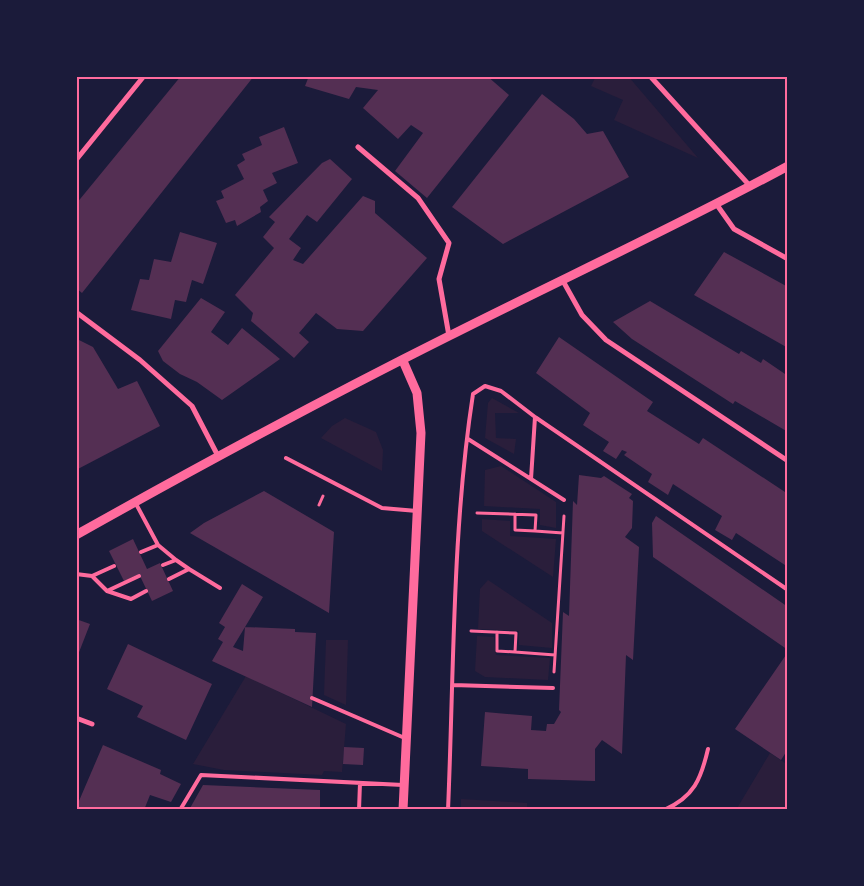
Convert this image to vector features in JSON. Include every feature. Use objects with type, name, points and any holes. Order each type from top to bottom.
[{"type":"street","points":[[76,160],[144,76]]},
{"type":"street","points":[[650,76],[750,186]]},
{"type":"street","points":[[358,147],[418,198],[449,243],[439,279],[449,336]]},
{"type":"street","points":[[76,535],[218,456],[449,336],[717,204],[788,166]]},
{"type":"street","points":[[717,204],[734,229],[788,259]]},
{"type":"street","points":[[563,281],[582,315],[606,340],[788,462]]},
{"type":"street","points":[[76,312],[140,360],[192,406],[218,456]]},
{"type":"street","points":[[402,361],[416,393],[421,433],[404,810]]},
{"type":"street","points":[[76,718],[92,724]]},
{"type":"lane","points":[[448,810],[455,630],[468,439],[474,394],[485,386],[501,391],[535,417],[788,590]]},
{"type":"lane","points":[[531,479],[535,417]]},
{"type":"lane","points":[[468,439],[564,500]]},
{"type":"lane","points":[[286,458],[382,508],[417,511]]},
{"type":"lane","points":[[135,502],[158,545],[176,560],[220,588]]},
{"type":"lane","points":[[141,552],[158,545]]},
{"type":"lane","points":[[163,565],[176,560]]},
{"type":"lane","points":[[76,574],[92,576],[114,566]]},
{"type":"lane","points":[[170,579],[190,569]]},
{"type":"lane","points":[[92,576],[107,592],[131,599],[146,591]]},
{"type":"lane","points":[[107,592],[139,576]]},
{"type":"lane","points":[[453,685],[553,688]]},
{"type":"lane","points":[[312,698],[407,739]]},
{"type":"lane","points":[[664,810],[686,798],[702,775],[708,749]]},
{"type":"lane","points":[[180,810],[201,775],[404,785]]},
{"type":"lane","points":[[359,810],[360,783]]},
{"type":"path","points":[[553,688],[564,500]]},
{"type":"path","points":[[462,513],[536,515],[535,531]]},
{"type":"path","points":[[515,514],[515,530],[563,533]]},
{"type":"path","points":[[455,630],[516,633],[516,652]]},
{"type":"path","points":[[497,632],[498,651],[556,655]]},
{"type":"shaded area","points":[[596,76],[628,76],[698,158],[614,120],[623,100],[591,86]]},
{"type":"shaded area","points":[[492,398],[519,413],[495,413],[496,438],[516,439],[514,454],[485,438],[488,403]]},
{"type":"shaded area","points":[[345,418],[376,432],[383,450],[382,471],[321,438],[332,426]]},
{"type":"shaded area","points":[[501,466],[556,502],[556,528],[540,525],[540,509],[484,506],[485,470]]},
{"type":"shaded area","points":[[482,519],[510,521],[510,536],[556,539],[553,577],[482,531]]},
{"type":"shaded area","points":[[488,580],[552,623],[552,648],[519,645],[519,631],[478,629],[480,589]]},
{"type":"shaded area","points":[[477,636],[494,637],[496,655],[550,658],[548,680],[485,677],[475,671]]},
{"type":"shaded area","points":[[326,640],[348,640],[346,705],[324,695]]},
{"type":"shaded area","points":[[246,676],[346,724],[342,772],[324,771],[322,775],[224,770],[193,764]]},
{"type":"shaded area","points":[[770,753],[788,765],[788,810],[736,810]]},
{"type":"shaded area","points":[[461,799],[527,803],[527,808],[538,810],[461,810]]},
{"type":"building","points":[[181,76],[254,76],[82,293],[76,288],[76,204]]},
{"type":"building","points":[[309,76],[465,76],[468,78],[487,76],[509,95],[427,198],[395,171],[423,133],[411,125],[398,139],[363,108],[378,90],[356,87],[349,99],[305,86]]},
{"type":"building","points":[[542,94],[574,119],[587,134],[603,131],[629,177],[503,244],[452,207]]},
{"type":"building","points":[[284,127],[298,163],[272,173],[277,183],[263,190],[268,201],[260,207],[261,212],[237,226],[235,220],[226,223],[216,201],[224,198],[221,191],[244,179],[237,165],[245,160],[242,154],[262,145],[259,137]]},
{"type":"building","points":[[330,159],[352,179],[317,222],[307,215],[289,239],[301,248],[293,260],[303,264],[363,196],[375,201],[375,213],[427,258],[363,331],[337,329],[316,313],[299,333],[309,342],[294,358],[251,321],[253,313],[235,295],[274,248],[263,237],[275,222],[269,217],[322,163]]},
{"type":"building","points":[[180,232],[217,243],[203,284],[192,280],[186,302],[175,300],[171,319],[131,310],[140,279],[149,280],[154,259],[171,262]]},
{"type":"building","points":[[724,252],[788,287],[788,348],[694,295]]},
{"type":"building","points":[[201,298],[225,312],[211,332],[228,345],[242,328],[280,359],[222,400],[163,361],[158,351]]},
{"type":"building","points":[[650,301],[739,354],[741,351],[761,363],[763,359],[788,376],[788,432],[735,401],[733,404],[632,339],[613,322]]},
{"type":"building","points":[[559,337],[653,402],[647,411],[699,444],[703,438],[788,494],[788,567],[736,533],[732,540],[715,530],[722,516],[673,484],[668,495],[648,482],[652,474],[624,455],[627,452],[622,450],[616,459],[603,451],[609,442],[583,425],[590,413],[536,373]]},
{"type":"building","points":[[79,340],[93,347],[118,389],[137,381],[160,426],[76,470],[76,341]]},
{"type":"building","points":[[579,475],[601,478],[604,476],[632,494],[629,498],[633,501],[632,528],[625,537],[639,547],[633,660],[626,655],[622,754],[602,740],[595,749],[595,781],[528,779],[528,769],[481,766],[485,712],[532,716],[531,730],[546,731],[547,724],[554,724],[561,712],[559,710],[563,612],[569,616],[573,501],[577,505]]},
{"type":"building","points":[[264,491],[334,532],[329,613],[190,533],[204,523]]},
{"type":"building","points":[[656,516],[788,607],[788,650],[653,557],[652,523]]},
{"type":"building","points":[[133,539],[147,569],[160,563],[173,591],[152,601],[139,574],[124,581],[109,551]]},
{"type":"building","points":[[242,584],[263,597],[245,627],[295,629],[295,632],[316,633],[312,707],[212,661],[223,642],[218,639],[225,627],[219,623]],"holes":[[[245,627],[243,651],[233,647]]]},
{"type":"building","points":[[76,619],[90,624],[76,660]]},
{"type":"building","points":[[128,644],[212,684],[186,740],[137,717],[143,706],[107,689]]},
{"type":"building","points":[[788,652],[788,749],[781,760],[735,729]]},
{"type":"building","points":[[103,745],[161,770],[160,774],[181,784],[171,802],[150,795],[144,810],[76,808]]},
{"type":"building","points":[[344,747],[364,748],[363,765],[343,764]]},
{"type":"building","points":[[203,785],[320,790],[320,810],[189,810]]}]
